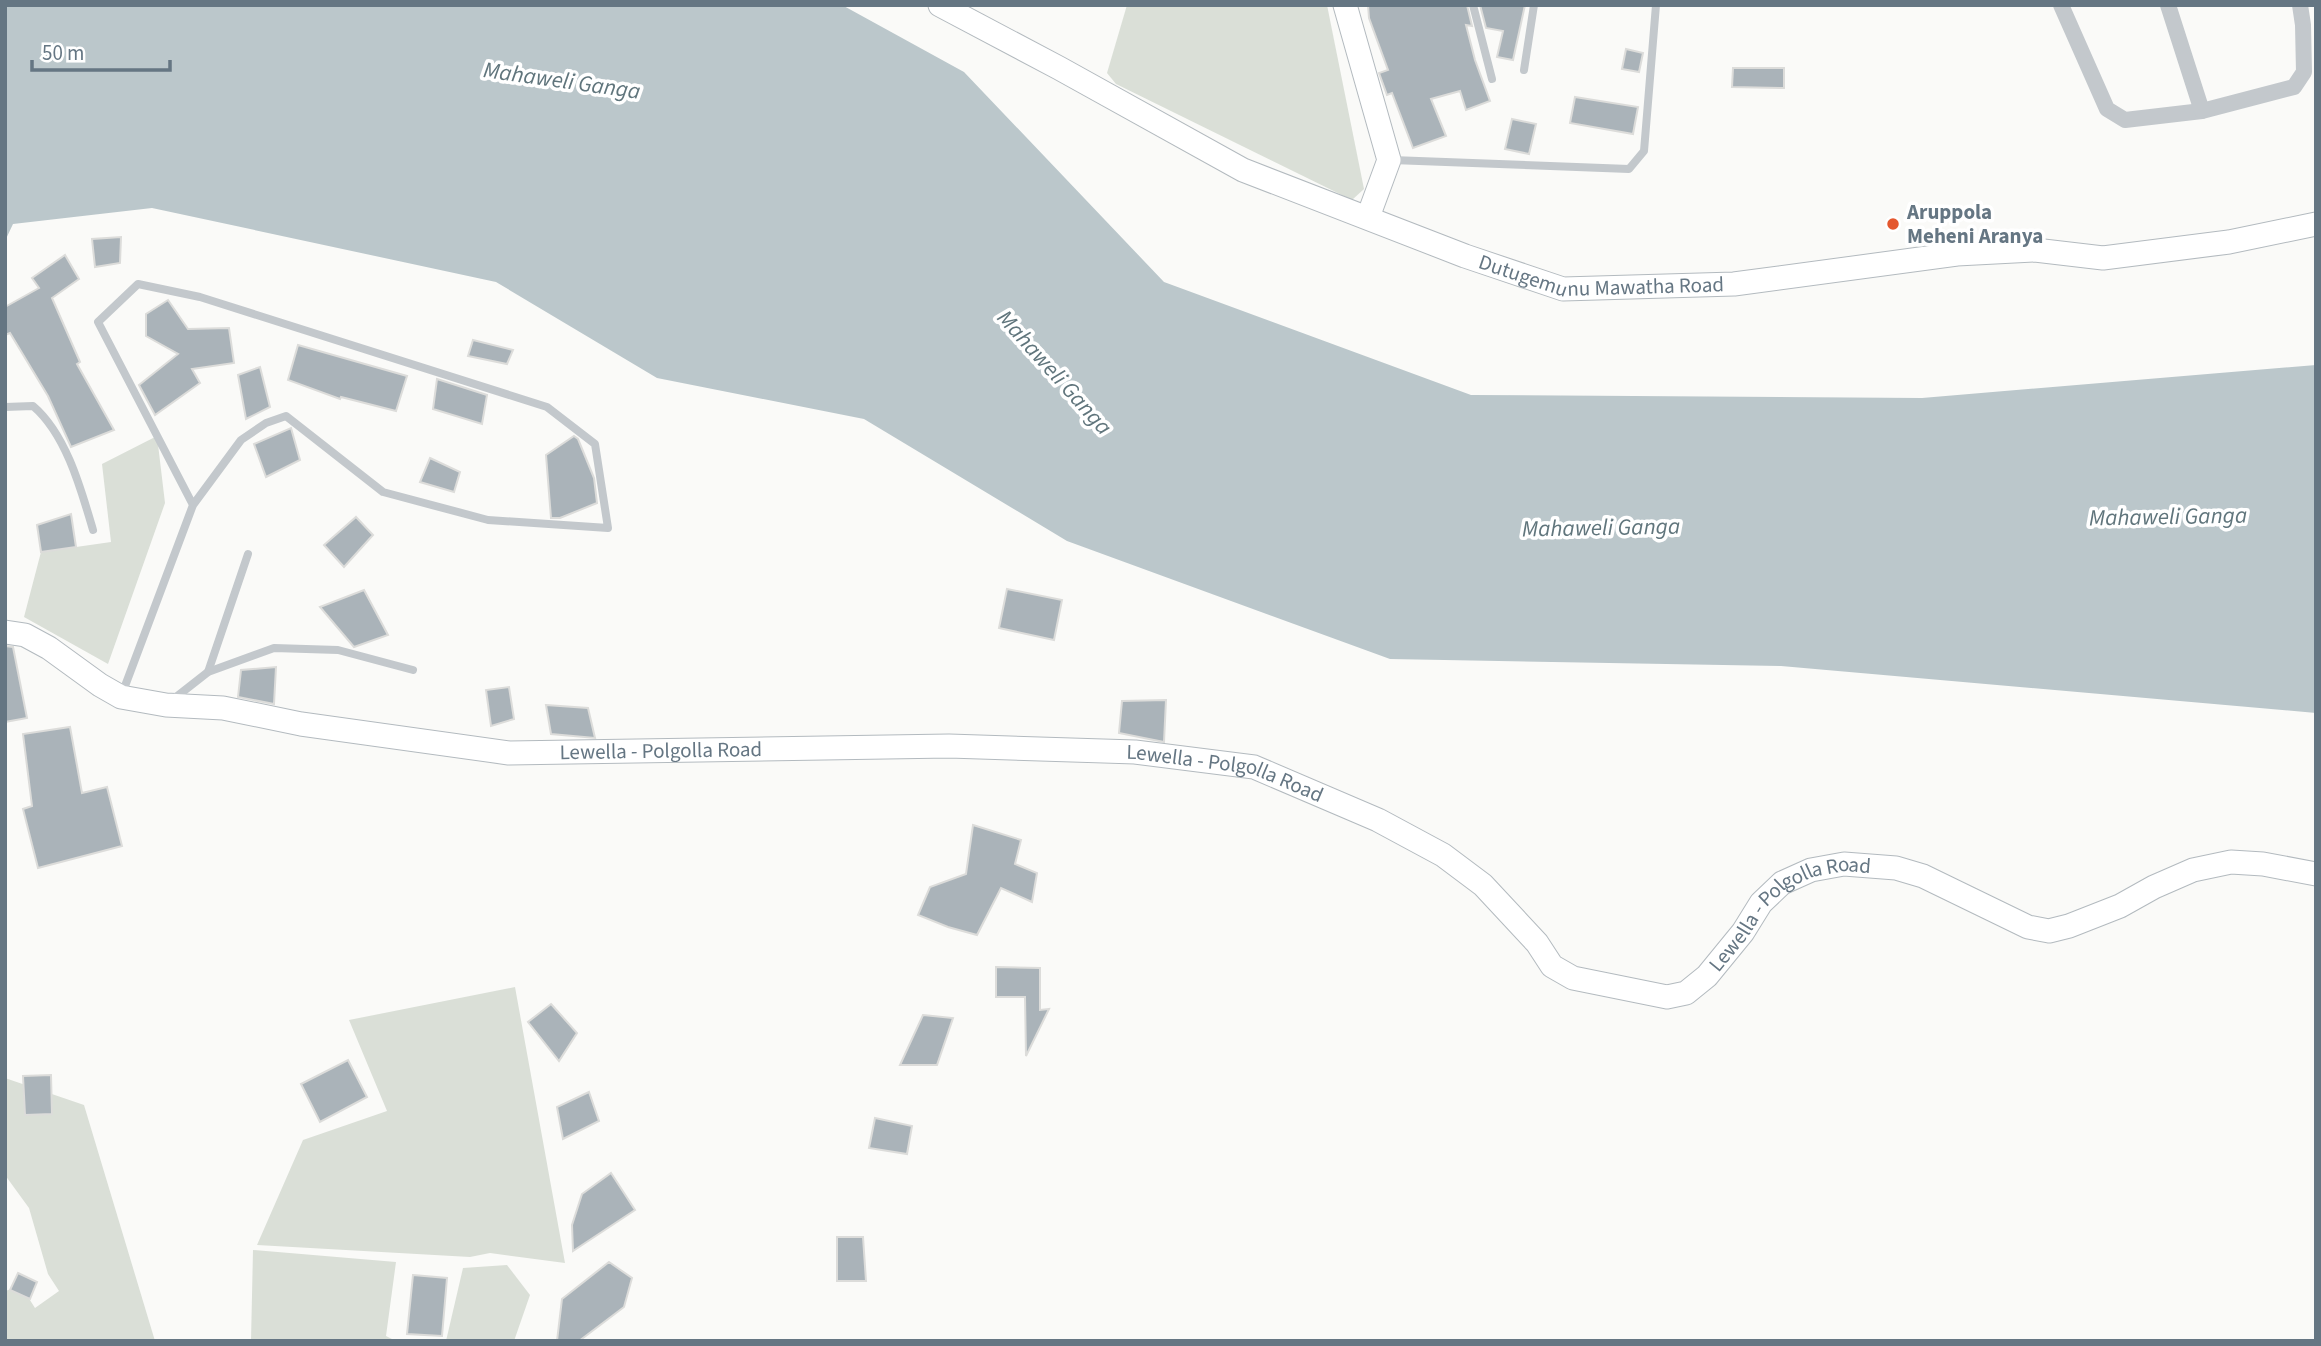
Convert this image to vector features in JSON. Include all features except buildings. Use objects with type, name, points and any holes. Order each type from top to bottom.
[{"type":"street","name":"Dutugemunu Mawatha Road","points":[[940,5],[1243,170],[1465,257],[1563,289],[1734,284],[1957,254],[2035,250],[2103,258],[2229,242],[2316,224]]},
{"type":"street","points":[[1345,5],[1390,160],[1368,218]]},
{"type":"street","points":[[2061,5],[2107,109],[2125,120],[2202,111],[2294,87],[2310,71],[2300,5]]},
{"type":"street","points":[[2168,5],[2202,111]]},
{"type":"street","name":"Lewella - Polgolla Road","points":[[6,631],[25,635],[49,648],[121,697],[166,705],[223,708],[301,724],[509,753],[962,747],[1135,752],[1254,766],[1378,820],[1443,855],[1483,885],[1537,943],[1552,966],[1573,978],[1667,997],[1686,993],[1707,976],[1743,932],[1761,903],[1782,883],[1811,870],[1844,864],[1896,868],[1932,880],[2028,927],[2049,931],[2120,906],[2193,870],[2231,862],[2263,864],[2316,874]]},
{"type":"lane","points":[[1473,5],[1493,79]]},
{"type":"lane","points":[[1524,70],[1534,5]]},
{"type":"lane","points":[[1390,160],[1629,169],[1644,152],[1657,5]]},
{"type":"lane","points":[[121,697],[193,505],[241,440],[267,423],[286,416],[383,492],[488,520],[608,528],[595,443],[547,407],[200,297],[138,284],[98,322],[193,505]]},
{"type":"lane","points":[[5,407],[33,406],[47,418],[80,482],[93,530]]},
{"type":"lane","points":[[208,672],[247,554]]},
{"type":"lane","points":[[166,705],[208,672],[274,648],[338,650],[413,670]]},
{"type":"shaded area","points":[[1127,5],[1327,5],[1364,189],[1352,200],[1116,84],[1107,73]]},
{"type":"shaded area","points":[[157,436],[165,503],[108,664],[24,617],[41,552],[111,542],[102,464]]},
{"type":"shaded area","points":[[515,987],[565,1263],[490,1253],[470,1257],[257,1245],[303,1140],[387,1111],[349,1020]]},
{"type":"shaded area","points":[[5,1078],[84,1105],[155,1341],[5,1341],[5,1291],[21,1286],[35,1308],[59,1291],[48,1274],[29,1208],[5,1175]]},
{"type":"shaded area","points":[[253,1250],[396,1262],[386,1336],[396,1341],[251,1341]]},
{"type":"shaded area","points":[[507,1265],[530,1295],[514,1341],[446,1341],[463,1268]]},
{"type":"water","name":"Mahaweli Ganga","points":[[5,5],[842,5],[964,72],[1164,282],[1471,395],[1922,398],[2316,365],[2316,713],[1781,666],[1390,659],[1067,541],[864,419],[657,378],[496,282],[152,208],[13,224],[5,241]]},
{"type":"place","name":"Aruppola Meheni Aranya","points":[[1893,224]]}]
